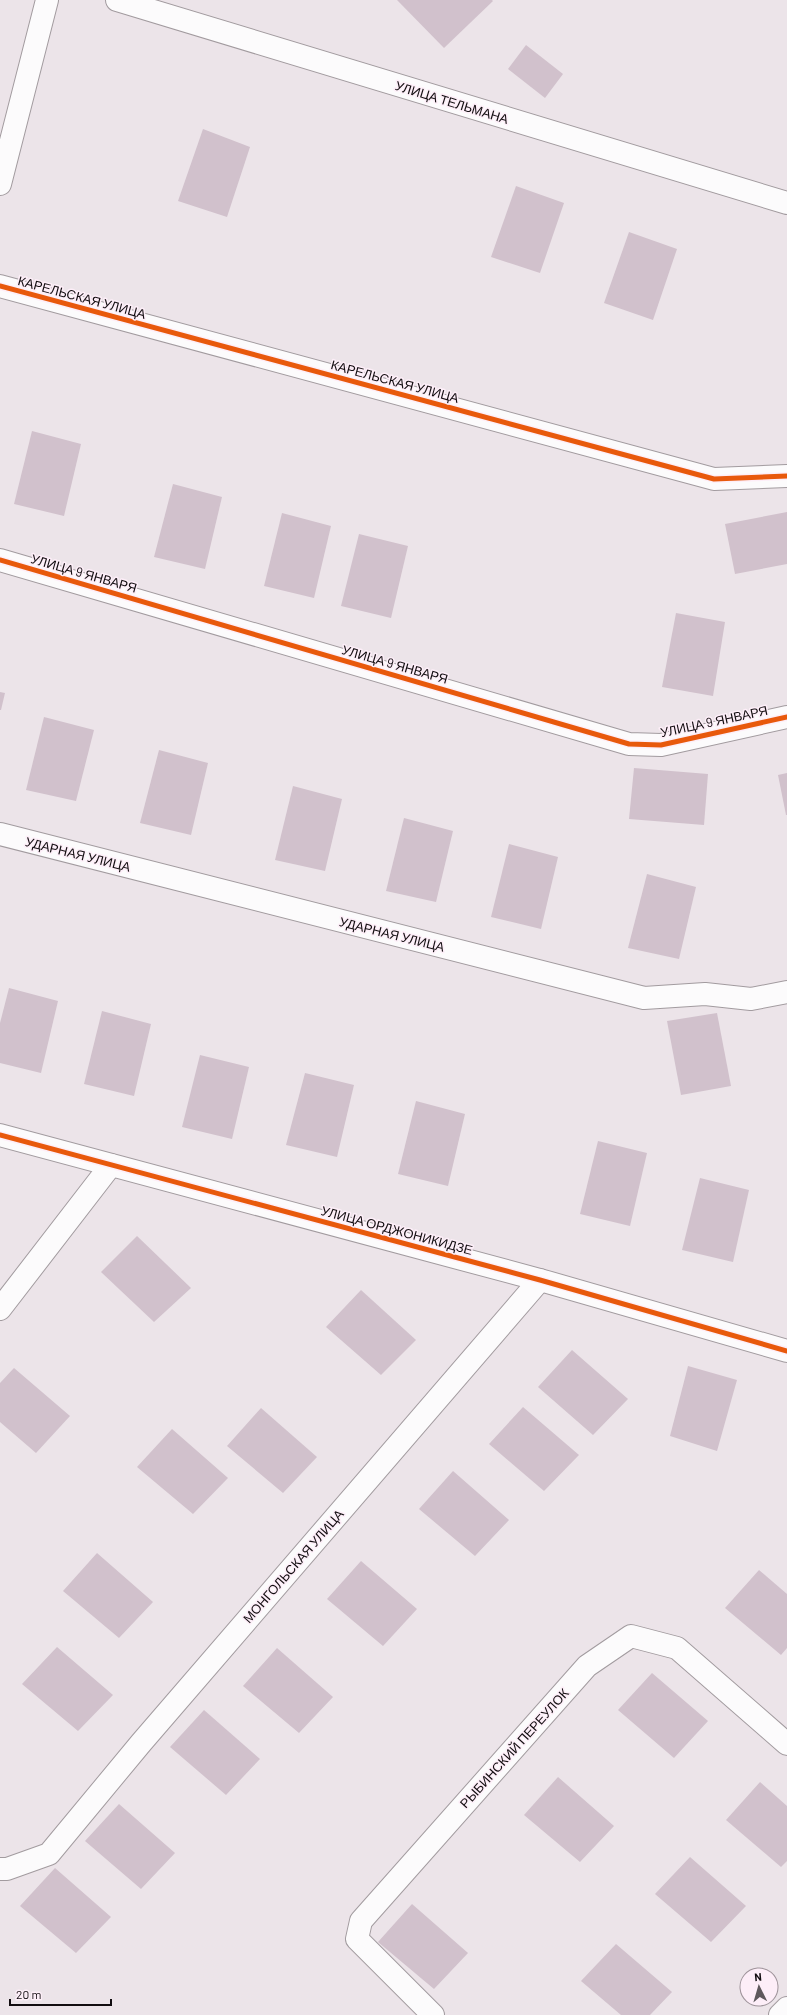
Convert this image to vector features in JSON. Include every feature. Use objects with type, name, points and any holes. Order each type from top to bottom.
[{"type":"street","points":[[0,184],[47,0]]},
{"type":"street","name":"УЛИЦА ТЕЛЬМАНА","points":[[118,0],[787,203]]},
{"type":"street","name":"КАРЕЛЬСКАЯ УЛИЦА","points":[[0,286],[714,479],[787,476]]},
{"type":"street","name":"УЛИЦА 9 ЯНВАРЯ","points":[[0,560],[629,744],[662,745],[787,716]]},
{"type":"street","name":"УДАРНАЯ УЛИЦА","points":[[0,834],[644,998],[705,994],[751,999],[787,992]]},
{"type":"street","name":"УЛИЦА ОРДЖОНИКИДЗЕ","points":[[0,1135],[540,1280],[787,1351]]},
{"type":"street","points":[[0,1309],[111,1165]]},
{"type":"street","name":"МОНГОЛЬСКАЯ УЛИЦА","points":[[0,1869],[7,1869],[49,1854],[140,1743],[540,1280]]},
{"type":"street","name":"РЫБИНСКИЙ ПЕРЕУЛОК","points":[[433,2015],[357,1939],[361,1921],[587,1666],[631,1636],[676,1648],[787,1744]]},
{"type":"street","points":[[780,2015],[787,2008]]},
{"type":"building","points":[[397,0],[492,0],[493,1],[444,48]]},
{"type":"building","points":[[526,45],[563,74],[545,98],[508,69]]},
{"type":"building","points":[[203,129],[250,147],[227,217],[178,201]]},
{"type":"building","points":[[516,186],[564,203],[540,273],[491,257]]},
{"type":"building","points":[[629,232],[677,249],[653,320],[604,303]]},
{"type":"building","points":[[32,431],[81,444],[64,516],[14,504]]},
{"type":"building","points":[[173,484],[222,497],[205,569],[154,557]]},
{"type":"building","points":[[787,512],[787,564],[735,574],[725,524]]},
{"type":"building","points":[[282,513],[331,526],[314,598],[264,586]]},
{"type":"building","points":[[359,534],[408,546],[391,618],[341,606]]},
{"type":"building","points":[[676,613],[725,622],[713,696],[662,687]]},
{"type":"building","points":[[0,692],[5,693],[1,710],[0,710]]},
{"type":"building","points":[[44,717],[94,730],[76,801],[26,790]]},
{"type":"building","points":[[159,750],[208,763],[191,835],[140,823]]},
{"type":"building","points":[[634,768],[708,774],[704,825],[629,819]]},
{"type":"building","points":[[787,773],[787,815],[786,815],[778,775]]},
{"type":"building","points":[[293,786],[342,799],[325,871],[275,860]]},
{"type":"building","points":[[404,818],[453,831],[436,902],[386,891]]},
{"type":"building","points":[[509,844],[558,857],[541,929],[491,917]]},
{"type":"building","points":[[647,874],[696,887],[679,959],[628,948]]},
{"type":"building","points":[[9,988],[58,1001],[41,1073],[0,1063],[0,1023]]},
{"type":"building","points":[[102,1011],[151,1024],[134,1096],[84,1084]]},
{"type":"building","points":[[717,1013],[731,1086],[681,1095],[667,1021]]},
{"type":"building","points":[[200,1055],[249,1067],[232,1139],[182,1127]]},
{"type":"building","points":[[305,1073],[354,1085],[337,1157],[286,1145]]},
{"type":"building","points":[[416,1101],[465,1114],[448,1186],[398,1174]]},
{"type":"building","points":[[598,1141],[647,1153],[630,1226],[580,1214]]},
{"type":"building","points":[[700,1178],[749,1190],[733,1262],[682,1250]]},
{"type":"building","points":[[137,1236],[191,1288],[154,1322],[101,1272]]},
{"type":"building","points":[[361,1290],[416,1340],[381,1375],[326,1327]]},
{"type":"building","points":[[572,1350],[628,1399],[593,1435],[538,1387]]},
{"type":"building","points":[[688,1366],[737,1380],[717,1451],[670,1436]]},
{"type":"building","points":[[14,1368],[70,1416],[36,1453],[0,1422],[0,1383]]},
{"type":"building","points":[[523,1407],[579,1455],[544,1491],[489,1444]]},
{"type":"building","points":[[261,1408],[317,1457],[283,1493],[227,1446]]},
{"type":"building","points":[[172,1429],[228,1478],[193,1514],[137,1467]]},
{"type":"building","points":[[453,1471],[509,1520],[475,1556],[419,1509]]},
{"type":"building","points":[[97,1553],[153,1602],[119,1638],[63,1591]]},
{"type":"building","points":[[361,1561],[417,1609],[383,1646],[327,1599]]},
{"type":"building","points":[[759,1570],[787,1594],[787,1648],[781,1655],[725,1608]]},
{"type":"building","points":[[57,1647],[113,1695],[78,1731],[22,1684]]},
{"type":"building","points":[[277,1648],[333,1697],[299,1733],[243,1686]]},
{"type":"building","points":[[652,1673],[708,1721],[674,1758],[618,1710]]},
{"type":"building","points":[[204,1710],[260,1759],[226,1795],[170,1747]]},
{"type":"building","points":[[558,1777],[614,1826],[580,1862],[524,1815]]},
{"type":"building","points":[[760,1782],[787,1806],[787,1861],[781,1867],[726,1820]]},
{"type":"building","points":[[119,1804],[175,1853],[141,1889],[85,1841]]},
{"type":"building","points":[[690,1857],[746,1906],[711,1942],[655,1894]]},
{"type":"building","points":[[55,1868],[111,1917],[76,1953],[20,1906]]},
{"type":"building","points":[[412,1904],[468,1953],[434,1989],[378,1942]]},
{"type":"building","points":[[616,1944],[672,1992],[650,2015],[621,2015],[581,1981]]},
{"type":"cycle path","points":[[0,286],[714,479],[787,476]]},
{"type":"cycle path","points":[[0,560],[629,744],[661,745],[787,717]]},
{"type":"cycle path","points":[[0,1135],[540,1280],[787,1351]]}]
